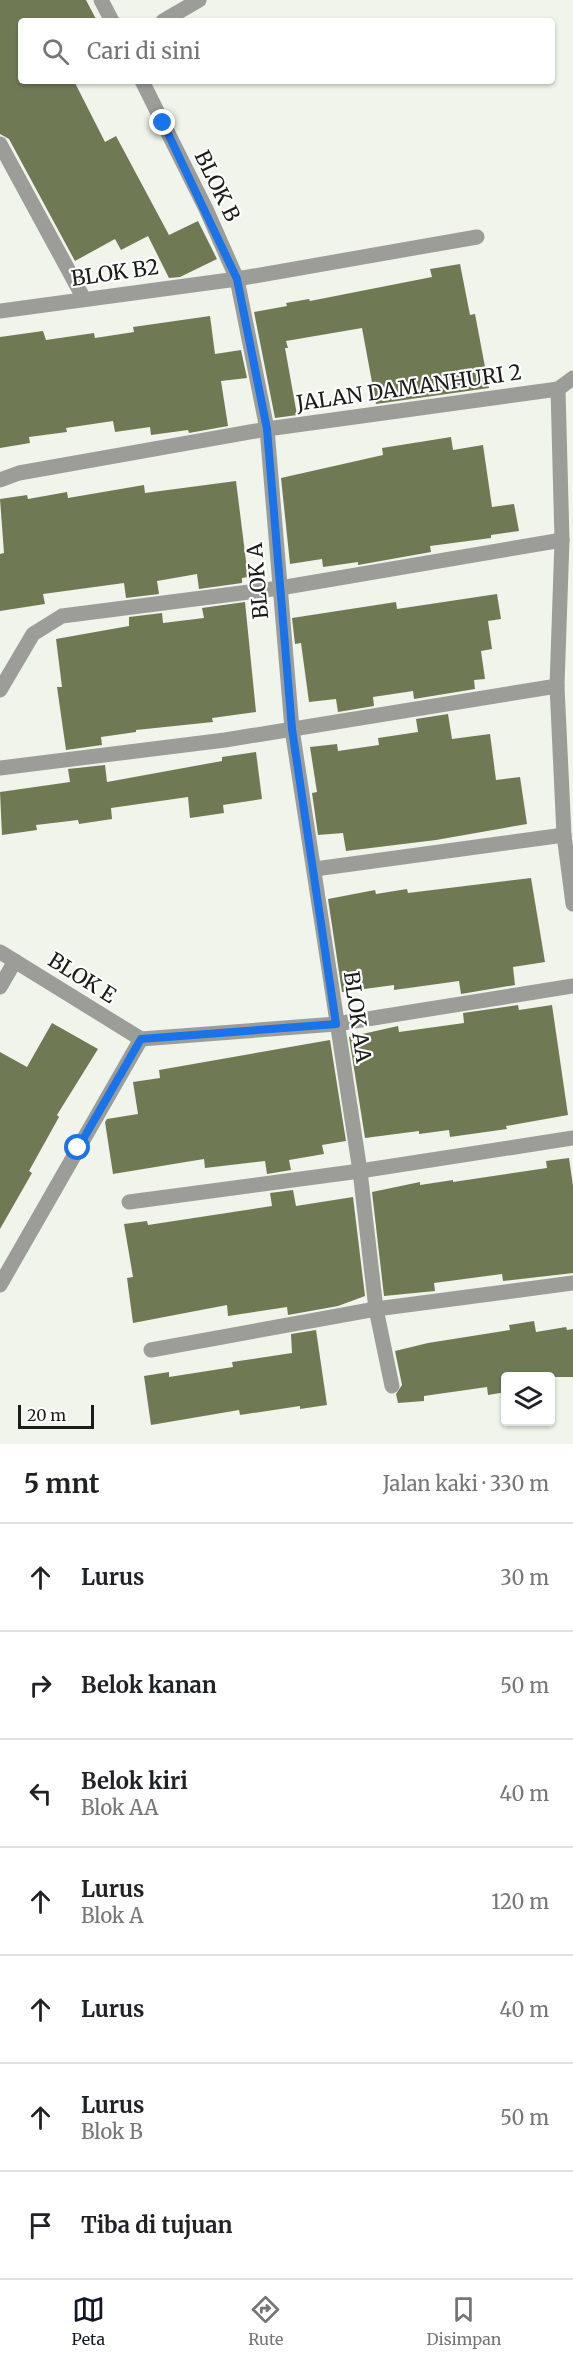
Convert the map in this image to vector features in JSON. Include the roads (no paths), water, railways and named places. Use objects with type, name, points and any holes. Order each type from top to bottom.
[{"type":"street","points":[[101,0],[110,18]]},
{"type":"street","points":[[168,18],[199,0]]},
{"type":"street","name":"BLOK B","points":[[144,84],[206,209],[237,279],[267,429]]},
{"type":"street","points":[[0,144],[83,297]]},
{"type":"street","name":"BLOK B2","points":[[0,311],[83,297],[237,279],[477,237]]},
{"type":"street","name":"JALAN DAMANHURI 2","points":[[0,480],[20,473],[267,429],[558,389],[573,378]]},
{"type":"street","points":[[558,389],[562,540],[557,686],[564,835],[573,904]]},
{"type":"street","name":"BLOK A","points":[[267,429],[292,729],[315,869]]},
{"type":"street","points":[[0,690],[33,634],[62,616],[280,588],[562,540]]},
{"type":"street","points":[[0,768],[292,729],[557,686]]},
{"type":"street","points":[[315,869],[564,835]]},
{"type":"street","name":"BLOK AA","points":[[315,869],[336,1024],[360,1171],[376,1309],[392,1386]]},
{"type":"street","name":"BLOK E","points":[[0,952],[141,1039]]},
{"type":"street","points":[[0,987],[15,961]]},
{"type":"street","points":[[0,1286],[141,1039],[336,1024],[573,986]]},
{"type":"street","points":[[129,1202],[360,1171],[573,1138]]},
{"type":"street","points":[[151,1350],[376,1309],[573,1283]]}]
